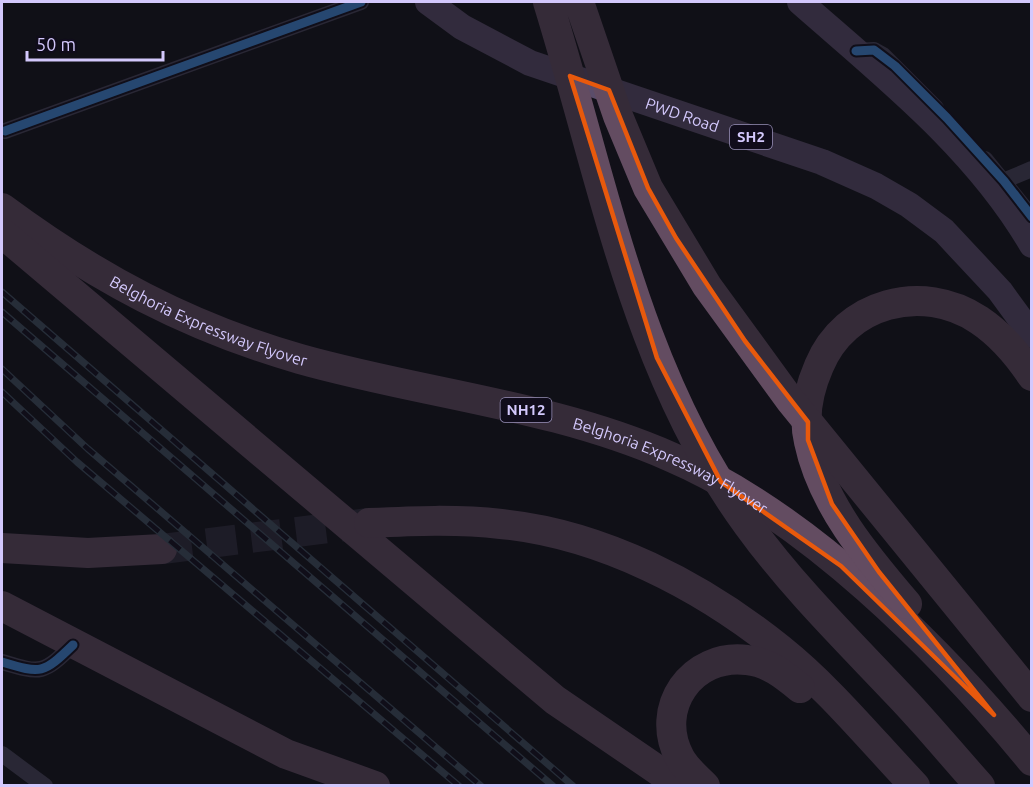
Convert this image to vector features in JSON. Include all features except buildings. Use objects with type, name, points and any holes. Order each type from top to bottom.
[{"type":"highway","points":[[548,2],[637,303],[674,397],[710,465],[748,525],[784,569],[980,786]]},
{"type":"highway","points":[[579,2],[618,116],[644,179],[707,286],[790,400],[1032,698]]},
{"type":"highway","name":"Belghoria Expressway Flyover","points":[[2,208],[55,247],[120,287],[184,319],[299,359],[574,422],[673,458],[731,487],[841,566],[891,611],[994,715],[1032,760]]},
{"type":"highway","points":[[2,233],[555,700],[681,786]]},
{"type":"highway","points":[[994,715],[954,661],[879,572],[832,504],[808,440],[809,394],[824,355],[840,332],[872,309],[903,301],[938,304],[957,309],[977,319],[1008,345],[1032,376]]},
{"type":"highway","points":[[369,523],[443,519],[504,524],[578,540],[651,568],[722,606],[781,649],[816,681],[915,786]]},
{"type":"highway","points":[[2,548],[88,553],[162,549]]},
{"type":"highway","points":[[2,606],[286,754],[375,786]]},
{"type":"highway","points":[[705,786],[679,757],[671,720],[684,685],[702,667],[714,661],[747,660],[772,668],[887,757]]},
{"type":"main road","name":"PWD Road","points":[[428,2],[462,27],[530,63],[822,162],[876,186],[909,205],[944,231],[1000,291],[1032,334]]},
{"type":"main road","points":[[800,2],[913,102],[998,184],[1032,245]]},
{"type":"street","points":[[5,131],[361,2]]},
{"type":"street","points":[[1032,169],[998,184],[1032,217]]},
{"type":"street","points":[[2,662],[39,670],[48,668],[73,645]]},
{"type":"street","points":[[2,754],[45,786]]},
{"type":"highlighted area","points":[[570,76],[609,90],[648,188],[676,238],[745,341],[808,422],[808,440],[832,504],[879,572],[994,715],[841,566],[721,482],[657,358]]},
{"type":"tunnel","points":[[162,549],[369,523]]},
{"type":"railway","points":[[2,292],[573,786]]},
{"type":"railway","points":[[2,312],[553,786]]},
{"type":"railway","points":[[2,369],[88,449],[481,786]]},
{"type":"railway","points":[[2,392],[77,462],[459,786]]},
{"type":"cycle path","points":[[5,131],[361,2]]},
{"type":"cycle path","points":[[856,51],[874,50],[895,66],[947,118],[1004,181],[1032,217]]},
{"type":"cycle path","points":[[2,662],[34,670],[41,669],[55,662],[73,645]]}]
